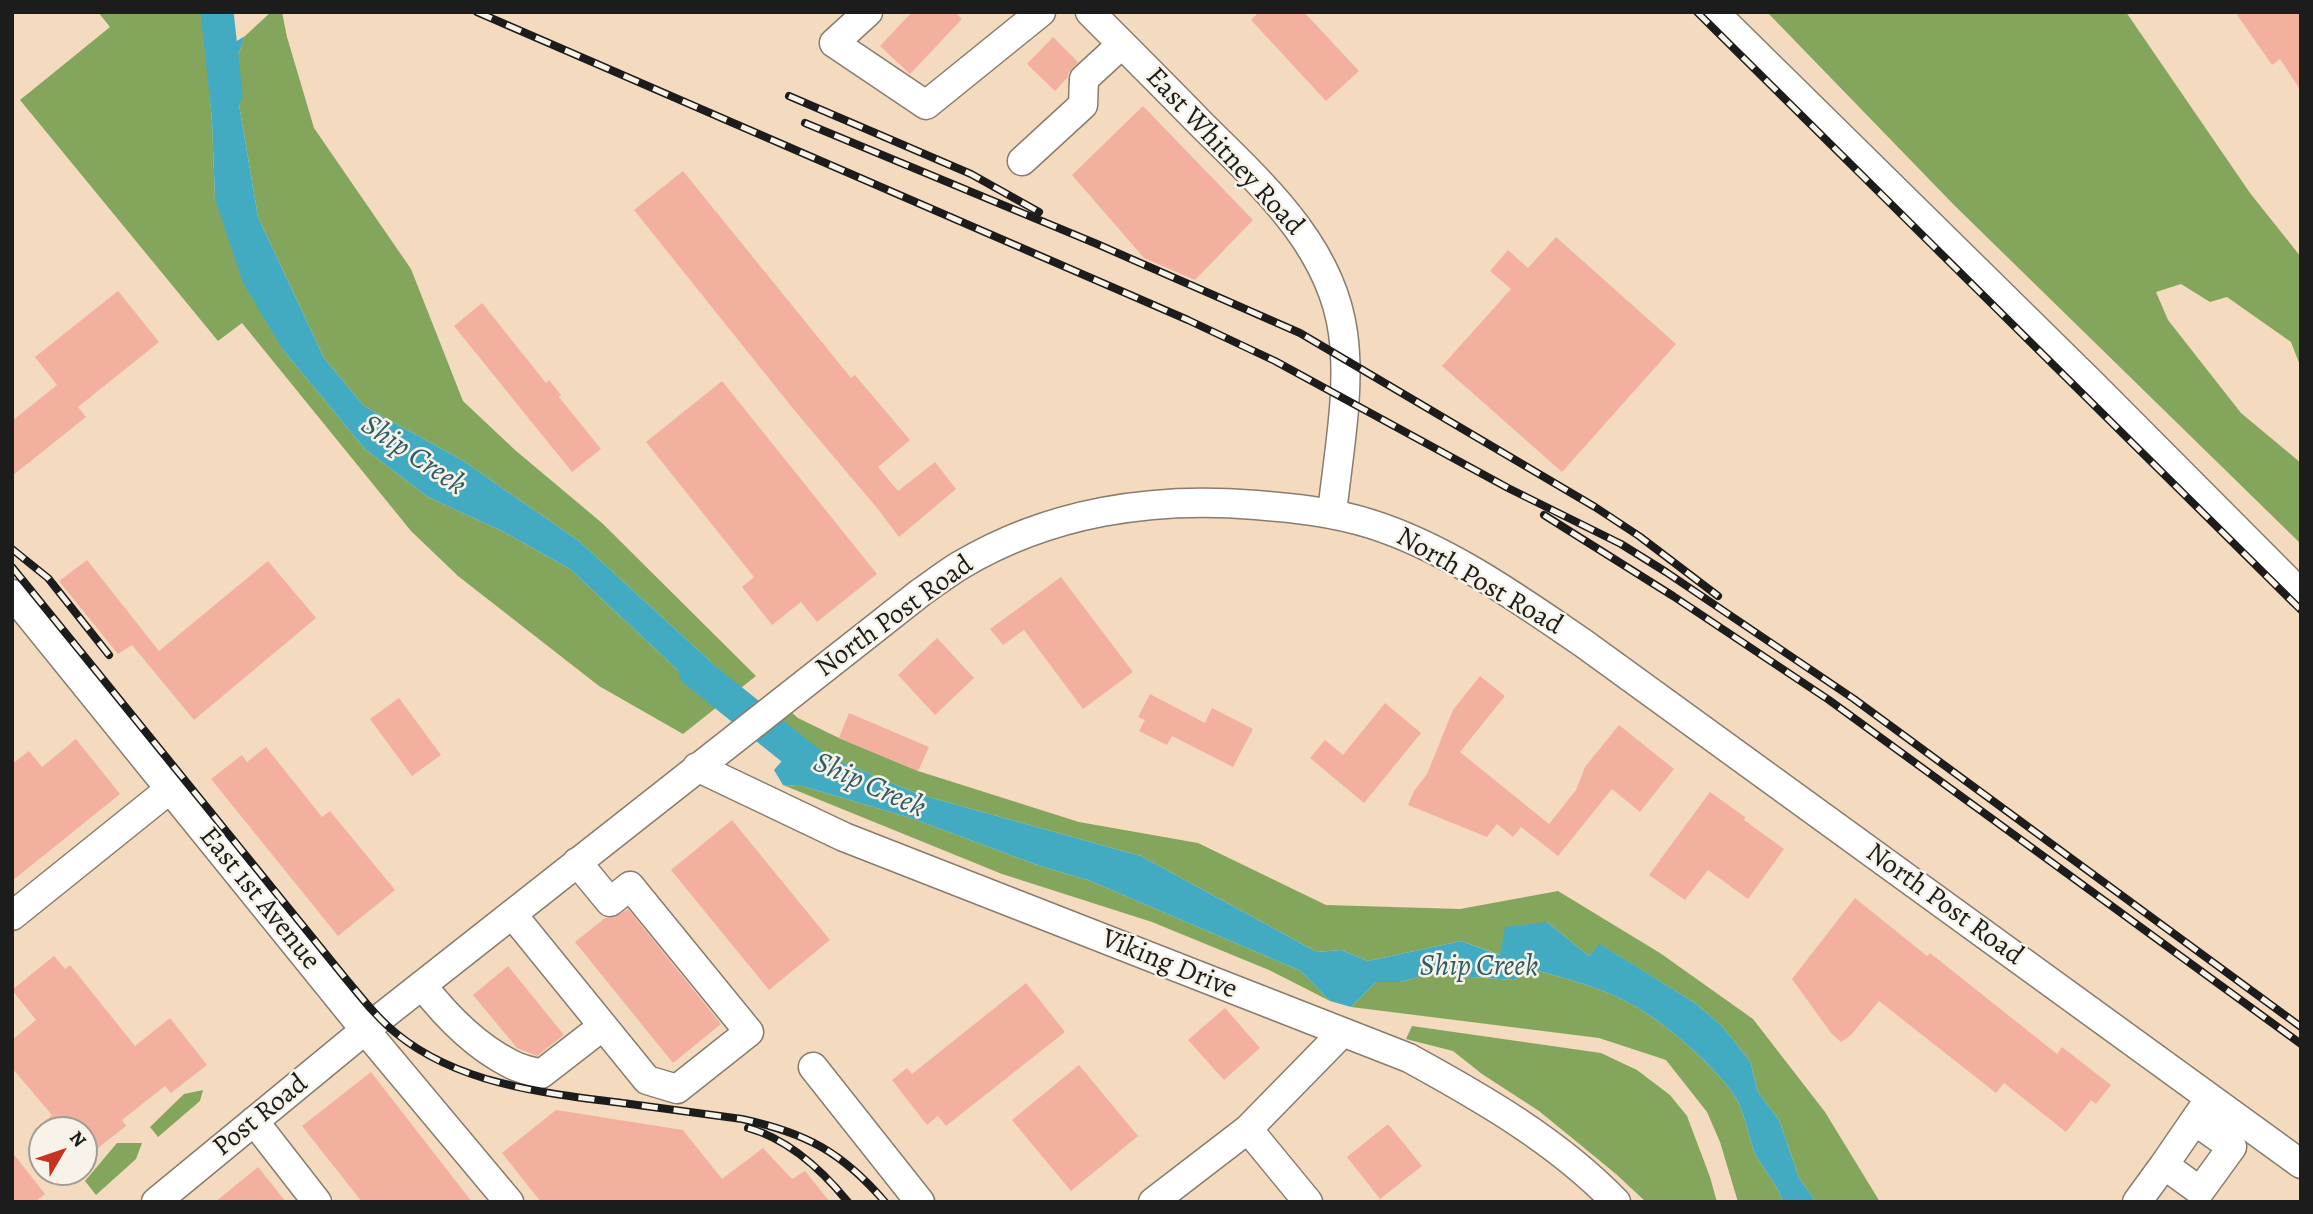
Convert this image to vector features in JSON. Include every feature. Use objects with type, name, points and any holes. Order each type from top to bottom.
[{"type":"street","points":[[868,12],[834,43],[926,105],[1041,12]]},
{"type":"street","name":"East Whitney Road","points":[[1090,12],[1278,204],[1303,234],[1324,268],[1336,300],[1346,359],[1332,513]]},
{"type":"street","points":[[1714,12],[2301,594]]},
{"type":"street","points":[[1022,161],[1083,105],[1084,79],[1122,44]]},
{"type":"street","name":"North Post Road","points":[[365,1030],[920,593],[960,566],[1017,537],[1078,517],[1117,508],[1164,502],[1222,502],[1332,513],[1372,524],[1421,545],[1529,607],[1605,659],[2203,1109],[2301,1164]]},
{"type":"street","name":"East 1st Avenue","points":[[12,594],[22,625],[170,789],[365,1030],[509,1202]]},
{"type":"street","name":"Viking Drive","points":[[697,767],[845,837],[1409,1058],[1466,1090],[1550,1144],[1616,1202]]},
{"type":"street","points":[[12,916],[170,789]]},
{"type":"street","points":[[512,914],[647,1080],[677,1089],[748,1032],[630,886],[610,902],[577,862]]},
{"type":"street","points":[[422,985],[443,1012],[473,1039],[510,1064],[541,1074],[603,1026]]},
{"type":"street","name":"Post Road","points":[[156,1202],[365,1030]]},
{"type":"street","points":[[1153,1202],[1248,1129],[1342,1033]]},
{"type":"street","points":[[813,1067],[920,1202]]},
{"type":"street","points":[[2137,1202],[2203,1109],[2232,1147],[2200,1191],[2164,1165]]},
{"type":"street","points":[[254,1121],[317,1202]]},
{"type":"street","points":[[1248,1129],[1308,1202]]},
{"type":"green space","points":[[98,12],[202,12],[212,121],[215,199],[283,350],[365,449],[428,497],[504,532],[570,569],[717,707],[683,734],[599,686],[458,576],[411,531],[242,323],[218,341],[20,100],[110,27]]},
{"type":"green space","points":[[271,12],[282,12],[314,128],[411,269],[463,401],[515,450],[602,523],[756,676],[737,691],[709,660],[579,541],[462,460],[364,406],[324,358],[258,217],[233,69],[245,36]]},
{"type":"green space","points":[[1767,12],[2126,12],[2250,193],[2301,257],[2301,368],[2291,342],[2227,297],[2210,302],[2181,284],[2156,292],[2168,320],[2241,413],[2301,463],[2301,544],[1954,205]]},
{"type":"green space","points":[[791,712],[839,738],[918,771],[1079,822],[1198,843],[1326,905],[1460,909],[1558,891],[1660,953],[1753,1019],[1825,1112],[1880,1202],[1816,1202],[1799,1178],[1779,1120],[1758,1092],[1750,1061],[1722,1026],[1695,1003],[1601,945],[1589,956],[1547,922],[1501,955],[1461,941],[1368,961],[1341,950],[1317,952],[1141,856],[918,794],[806,747],[780,720]]},
{"type":"green space","points":[[783,785],[802,786],[911,818],[1040,866],[1088,880],[1301,971],[1330,1001],[1269,970],[1152,922],[1002,874]]},
{"type":"green space","points":[[1535,970],[1620,998],[1674,1033],[1704,1060],[1729,1087],[1737,1100],[1754,1151],[1783,1202],[1738,1202],[1720,1142],[1707,1112],[1666,1060],[1599,1038],[1351,1007],[1376,982],[1400,982],[1430,974],[1513,980]]},
{"type":"green space","points":[[1412,1026],[1601,1053],[1637,1070],[1670,1095],[1687,1116],[1717,1202],[1646,1202],[1539,1111],[1482,1074],[1453,1051],[1406,1039]]},
{"type":"green space","points":[[203,1090],[200,1101],[158,1137],[150,1127],[184,1094]]},
{"type":"green space","points":[[117,1143],[142,1143],[136,1159],[96,1195],[89,1186],[98,1186],[98,1166]]},
{"type":"water","points":[[245,36],[233,69],[258,217],[324,358],[364,406],[462,460],[579,541],[709,660],[737,691],[717,707],[570,569],[504,532],[428,497],[365,449],[283,350],[243,283],[215,199],[206,60]]},
{"type":"water","points":[[800,740],[806,747],[918,794],[1141,856],[1317,952],[1341,950],[1368,961],[1461,941],[1500,955],[1505,927],[1547,922],[1589,956],[1600,944],[1695,1003],[1722,1026],[1750,1061],[1758,1092],[1779,1120],[1799,1178],[1816,1202],[1783,1202],[1754,1151],[1740,1106],[1729,1087],[1674,1033],[1620,998],[1535,970],[1513,980],[1430,974],[1400,982],[1376,982],[1351,1007],[1330,1001],[1301,971],[1088,880],[1040,866],[911,818],[802,786],[783,785],[774,770]]},
{"type":"building","points":[[912,12],[955,12],[962,19],[910,74],[880,46]]},
{"type":"building","points":[[1259,12],[1304,12],[1359,71],[1326,101],[1251,20]]},
{"type":"building","points":[[2235,12],[2301,12],[2301,91],[2280,59],[2272,65]]},
{"type":"building","points":[[1053,37],[1078,62],[1055,91],[1027,64]]},
{"type":"building","points":[[1143,106],[1253,220],[1195,280],[1144,258],[1072,175]]},
{"type":"building","points":[[683,171],[851,378],[855,375],[910,440],[878,467],[898,491],[935,462],[956,489],[899,537],[634,210]]},
{"type":"building","points":[[1556,237],[1676,344],[1562,472],[1442,366],[1511,289],[1490,271],[1508,250],[1528,268]]},
{"type":"building","points":[[118,291],[159,342],[78,407],[86,417],[12,476],[12,421],[57,385],[35,357]]},
{"type":"building","points":[[482,303],[546,383],[549,380],[561,395],[559,397],[601,449],[572,472],[454,326]]},
{"type":"building","points":[[722,381],[877,574],[817,622],[801,602],[772,625],[742,587],[754,577],[646,442]]},
{"type":"building","points":[[87,560],[159,651],[268,561],[316,618],[194,720],[132,645],[118,654],[59,581]]},
{"type":"building","points":[[1061,577],[1133,672],[1083,709],[1024,630],[1003,645],[990,629]]},
{"type":"building","points":[[937,638],[974,678],[935,715],[898,675]]},
{"type":"building","points":[[1480,676],[1505,696],[1460,752],[1549,824],[1576,790],[1585,767],[1619,725],[1674,769],[1640,812],[1612,789],[1558,856],[1521,827],[1513,837],[1497,824],[1487,837],[1408,805],[1414,791],[1427,774],[1453,710]]},
{"type":"building","points":[[1150,694],[1205,723],[1212,708],[1253,729],[1233,767],[1172,736],[1167,745],[1139,731],[1145,720],[1138,717]]},
{"type":"building","points":[[399,698],[441,755],[412,776],[370,719]]},
{"type":"building","points":[[1385,703],[1421,733],[1364,803],[1310,758],[1325,740],[1343,755]]},
{"type":"building","points":[[849,713],[929,747],[918,771],[839,738]]},
{"type":"building","points":[[76,739],[120,794],[12,881],[12,764],[29,751],[42,767]]},
{"type":"building","points":[[266,747],[322,817],[330,811],[395,890],[338,936],[211,779],[242,755],[247,762]]},
{"type":"building","points":[[1710,792],[1784,849],[1748,899],[1708,870],[1685,900],[1649,875]]},
{"type":"building","points":[[732,820],[830,940],[769,990],[671,870]]},
{"type":"building","points":[[1855,898],[1927,956],[1930,953],[2057,1054],[2062,1047],[2111,1085],[2096,1104],[2091,1100],[2066,1132],[2004,1083],[1996,1093],[1879,1001],[1851,1035],[1841,1042],[1831,1033],[1792,979]]},
{"type":"building","points":[[628,909],[721,1024],[673,1063],[575,942],[605,918],[613,918]]},
{"type":"building","points":[[54,956],[65,969],[70,965],[135,1046],[170,1018],[207,1065],[171,1093],[165,1086],[122,1120],[126,1126],[98,1148],[98,1116],[51,1116],[12,1068],[12,1040],[36,1020],[12,990]]},
{"type":"building","points":[[508,966],[564,1035],[537,1056],[517,1048],[473,995]]},
{"type":"building","points":[[1026,983],[1065,1032],[946,1126],[938,1116],[927,1125],[892,1080],[907,1068],[912,1074]]},
{"type":"building","points":[[1225,1008],[1260,1048],[1224,1080],[1188,1040]]},
{"type":"building","points":[[1079,1065],[1138,1136],[1071,1191],[1012,1120]]},
{"type":"building","points":[[371,1072],[472,1202],[362,1202],[302,1126]]},
{"type":"building","points":[[556,1110],[683,1130],[722,1179],[763,1148],[792,1179],[805,1171],[830,1202],[541,1202],[502,1153]]},
{"type":"building","points":[[1388,1124],[1422,1166],[1380,1199],[1347,1157]]},
{"type":"building","points":[[12,1152],[28,1172],[28,1186],[39,1186],[45,1194],[35,1202],[12,1202]]},
{"type":"building","points":[[258,1167],[286,1202],[215,1202]]},
{"type":"waterway","name":"Ship Creek","points":[[217,12],[226,94]]},
{"type":"waterway","name":"Ship Creek","points":[[695,671],[815,767],[830,773]]},
{"type":"railway","points":[[477,12],[1188,320],[1275,361],[1508,488],[1621,544],[1854,699],[2301,1027]]},
{"type":"railway","points":[[1697,12],[2301,610]]},
{"type":"railway","points":[[789,96],[971,174],[1039,212]]},
{"type":"railway","points":[[805,123],[1097,244],[1300,333],[1595,507],[1639,536],[1718,596]]},
{"type":"railway","points":[[1544,515],[1673,596],[1829,700],[2301,1044]]},
{"type":"railway","points":[[12,549],[48,578],[109,655]]},
{"type":"railway","points":[[12,567],[346,979],[376,1015],[397,1034],[422,1052],[449,1065],[508,1085],[569,1096],[742,1119],[785,1131],[838,1157],[885,1202]]},
{"type":"railway","points":[[748,1128],[777,1140],[803,1157],[827,1178],[848,1202]]}]
